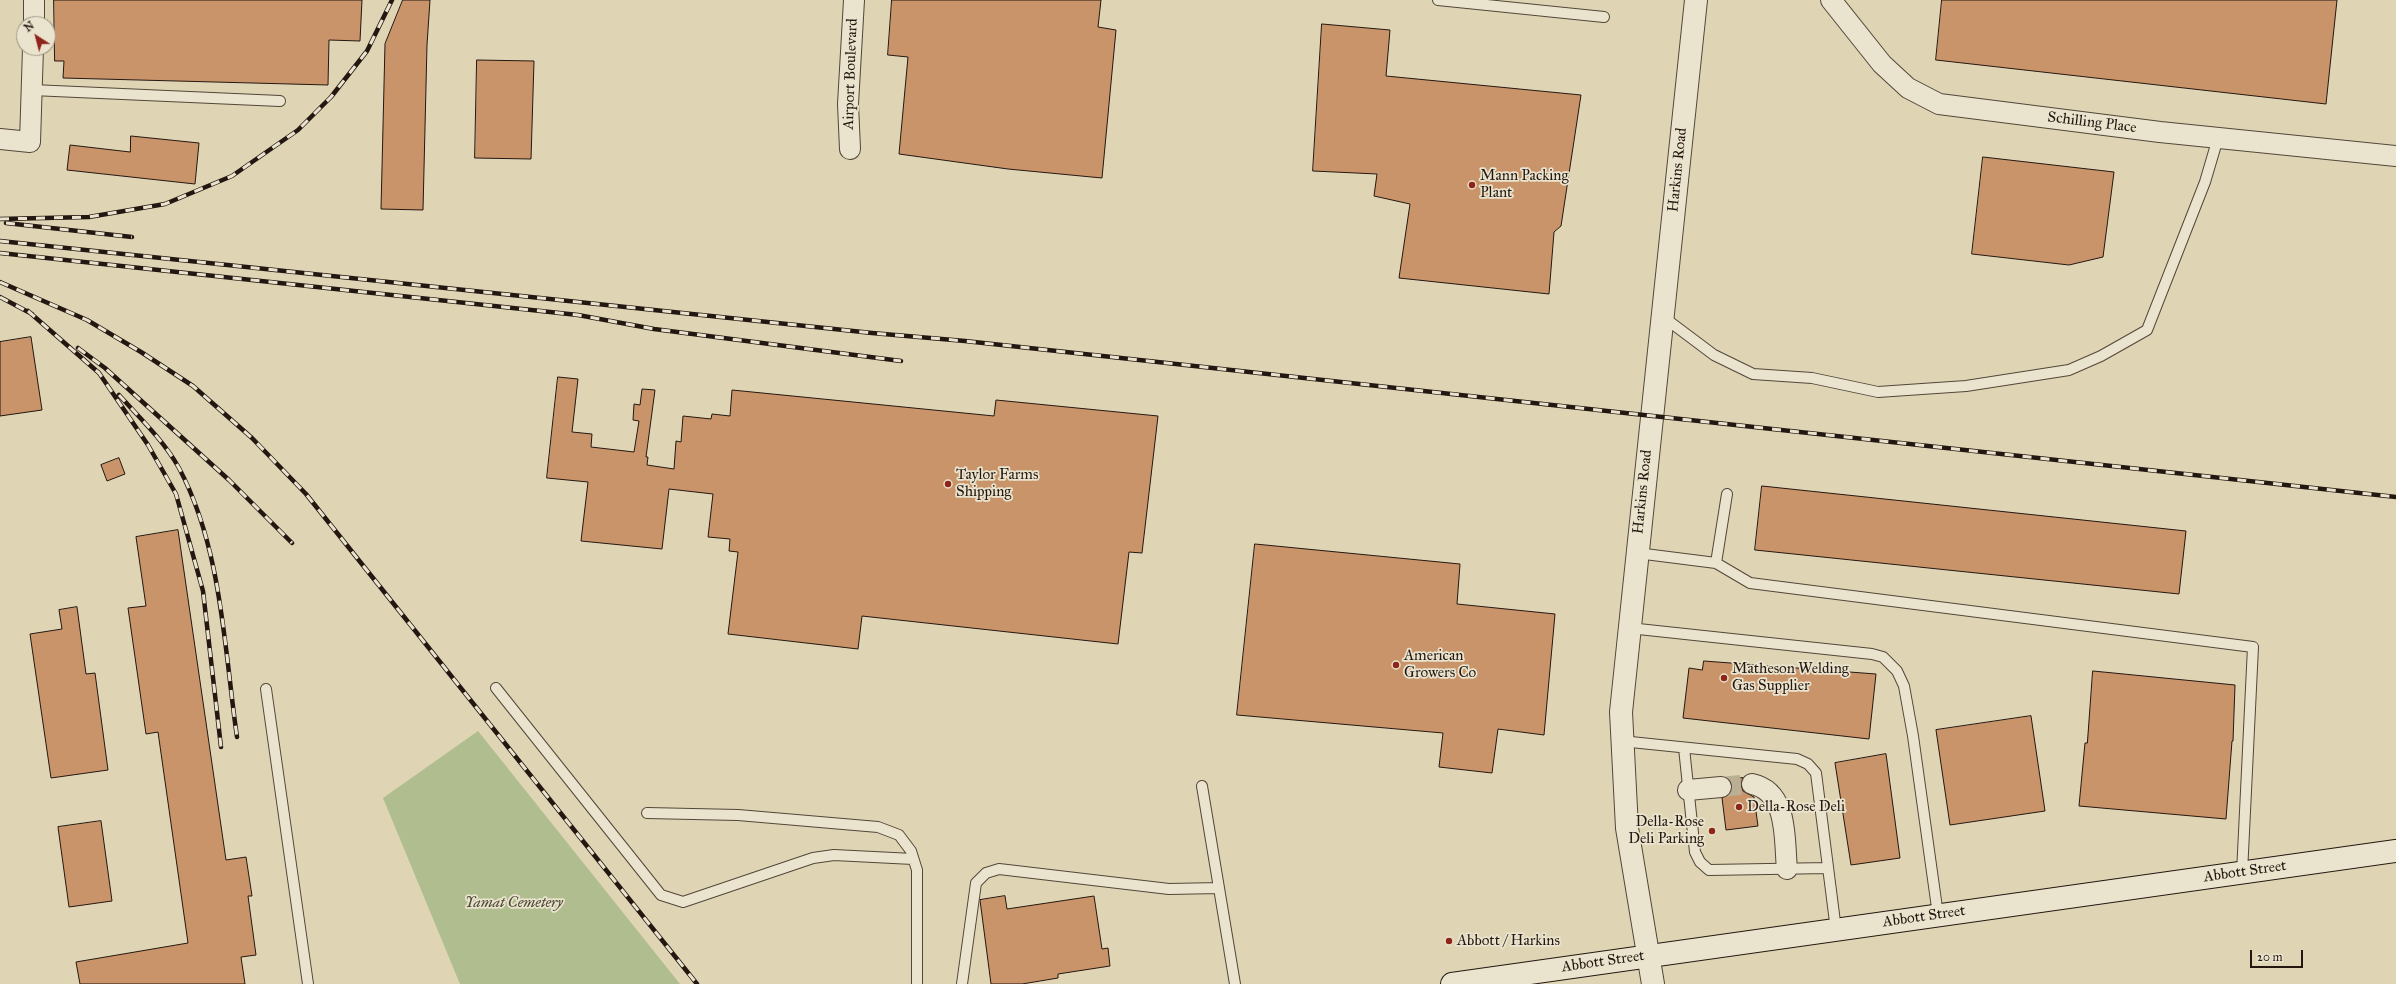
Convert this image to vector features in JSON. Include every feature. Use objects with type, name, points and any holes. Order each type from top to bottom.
[{"type":"street","points":[[34,0],[34,16]]},
{"type":"street","name":"Airport Boulevard","points":[[850,149],[848,104],[854,0]]},
{"type":"street","name":"Harkins Road","points":[[1653,984],[1627,828],[1620,712],[1696,0]]},
{"type":"street","name":"Schilling Place","points":[[1831,0],[1882,64],[1908,88],[1940,104],[2218,138],[2396,156]]},
{"type":"street","points":[[0,139],[30,142],[33,56]]},
{"type":"street","points":[[1752,784],[1763,786],[1777,802],[1782,823],[1787,869]]},
{"type":"street","points":[[1688,790],[1721,787]]},
{"type":"street","name":"Abbott Street","points":[[1452,984],[2396,851]]},
{"type":"lane","points":[[1438,0],[1525,4],[1604,17]]},
{"type":"lane","points":[[32,90],[280,101]]},
{"type":"lane","points":[[1662,316],[1714,355],[1753,374],[1812,378],[1878,392],[1966,386],[2069,370],[2101,356],[2147,330],[2205,182],[2218,138]]},
{"type":"lane","points":[[1716,563],[1727,494]]},
{"type":"lane","points":[[1637,553],[1716,563],[1750,583],[2253,647],[2242,873]]},
{"type":"lane","points":[[1629,628],[1872,654],[1883,657],[1897,671],[1904,686],[1913,736],[1938,915]]},
{"type":"lane","points":[[496,688],[661,895],[683,902],[813,858],[834,855],[913,859]]},
{"type":"lane","points":[[266,689],[308,984]]},
{"type":"lane","points":[[1621,741],[1797,759],[1808,764],[1816,773],[1836,930]]},
{"type":"lane","points":[[1684,748],[1695,852],[1700,862],[1709,870],[1828,868]]},
{"type":"lane","points":[[1202,786],[1235,984]]},
{"type":"lane","points":[[647,813],[738,815],[878,826],[899,835],[911,851],[917,870],[917,984]]},
{"type":"lane","points":[[962,984],[976,883],[986,872],[999,869],[1169,889],[1219,888]]},
{"type":"green space","name":"Yamat Cemetery","points":[[478,731],[680,984],[460,984],[383,798]]},
{"type":"building","points":[[54,0],[362,0],[360,41],[329,40],[328,85],[63,78],[64,61],[55,61],[56,16],[54,16]]},
{"type":"building","points":[[403,0],[430,0],[427,45],[423,210],[381,209],[385,44]]},
{"type":"building","points":[[892,0],[1101,0],[1098,27],[1116,30],[1102,178],[1008,169],[899,154],[908,57],[888,55]]},
{"type":"building","points":[[1942,0],[2337,0],[2326,104],[1936,60]]},
{"type":"building","name":"Mann Packing Plant","points":[[1322,24],[1390,30],[1386,76],[1581,95],[1561,226],[1554,232],[1549,294],[1399,278],[1410,204],[1374,196],[1377,174],[1313,171]]},
{"type":"building","points":[[477,60],[534,61],[531,159],[475,158]]},
{"type":"building","points":[[131,136],[199,143],[195,184],[67,170],[70,145],[130,152]]},
{"type":"building","points":[[1983,157],[2114,172],[2103,257],[2069,265],[1972,254]]},
{"type":"building","points":[[31,337],[42,410],[0,416],[0,342]]},
{"type":"building","name":"Taylor Farms Shipping","points":[[558,377],[578,379],[572,432],[592,434],[591,447],[634,452],[639,421],[633,420],[634,404],[640,405],[642,389],[655,390],[646,457],[648,457],[647,465],[674,469],[676,441],[681,442],[683,416],[711,419],[712,414],[730,416],[732,390],[994,416],[996,400],[1158,416],[1142,553],[1129,552],[1118,644],[862,616],[858,649],[728,634],[738,552],[729,551],[730,539],[708,537],[713,494],[669,489],[662,549],[581,541],[588,482],[547,478]]},
{"type":"building","points":[[119,458],[125,474],[107,481],[101,465]]},
{"type":"building","points":[[1762,486],[2186,531],[2179,594],[1755,550]]},
{"type":"building","points":[[178,530],[226,860],[246,857],[252,896],[248,896],[256,955],[241,957],[245,984],[80,984],[76,962],[188,943],[158,732],[146,734],[128,608],[146,606],[136,537]]},
{"type":"building","name":"American Growers Co","points":[[1255,544],[1460,564],[1457,604],[1555,614],[1544,735],[1498,729],[1492,773],[1439,767],[1443,733],[1237,715]]},
{"type":"building","points":[[77,607],[86,674],[95,673],[108,770],[51,778],[30,634],[62,629],[59,610]]},
{"type":"building","points":[[1704,661],[1876,674],[1869,739],[1683,718],[1689,668],[1702,670]]},
{"type":"building","points":[[2093,671],[2235,685],[2233,741],[2226,819],[2079,806],[2085,743],[2087,743]]},
{"type":"building","points":[[2031,716],[2045,811],[1950,825],[1936,730]]},
{"type":"building","points":[[1886,754],[1900,858],[1851,865],[1835,763]]},
{"type":"building","name":"Della-Rose Deli","points":[[1743,778],[1741,785],[1743,791],[1754,797],[1758,826],[1726,830],[1722,798],[1732,791],[1732,786],[1729,779]]},
{"type":"building","points":[[101,821],[112,901],[69,907],[58,827]]},
{"type":"building","points":[[1005,896],[1007,909],[1094,896],[1102,949],[1108,948],[1110,966],[1058,974],[1058,978],[1022,984],[991,984],[980,900]]},
{"type":"tunnel","points":[[1721,787],[1752,784]]},
{"type":"railway","points":[[0,219],[89,217],[165,204],[232,176],[298,130],[331,97],[367,51],[392,0]]},
{"type":"railway","points":[[6,223],[132,237]]},
{"type":"railway","points":[[0,241],[872,333],[965,341],[2396,497]]},
{"type":"railway","points":[[0,253],[578,315],[654,329],[901,361]]},
{"type":"railway","points":[[0,282],[87,320],[141,352],[193,386],[252,438],[306,494],[697,984]]},
{"type":"railway","points":[[0,297],[32,314]]},
{"type":"railway","points":[[28,311],[99,373],[148,445],[176,494],[203,591],[221,747]]},
{"type":"railway","points":[[78,348],[105,368],[229,480],[292,543]]},
{"type":"railway","points":[[119,395],[166,448],[179,468],[193,499],[213,565],[224,634],[237,737]]},
{"type":"place","name":"Mann Packing Plant","points":[[1472,185]]},
{"type":"place","name":"Taylor Farms Shipping","points":[[948,484]]},
{"type":"place","name":"American Growers Co","points":[[1396,665]]},
{"type":"place","name":"Matheson Welding Gas Supplier","points":[[1724,678]]},
{"type":"place","name":"Della-Rose Deli","points":[[1739,807]]},
{"type":"place","name":"Della-Rose Deli Parking","points":[[1712,831]]},
{"type":"place","name":"Abbott / Harkins","points":[[1449,941]]}]
